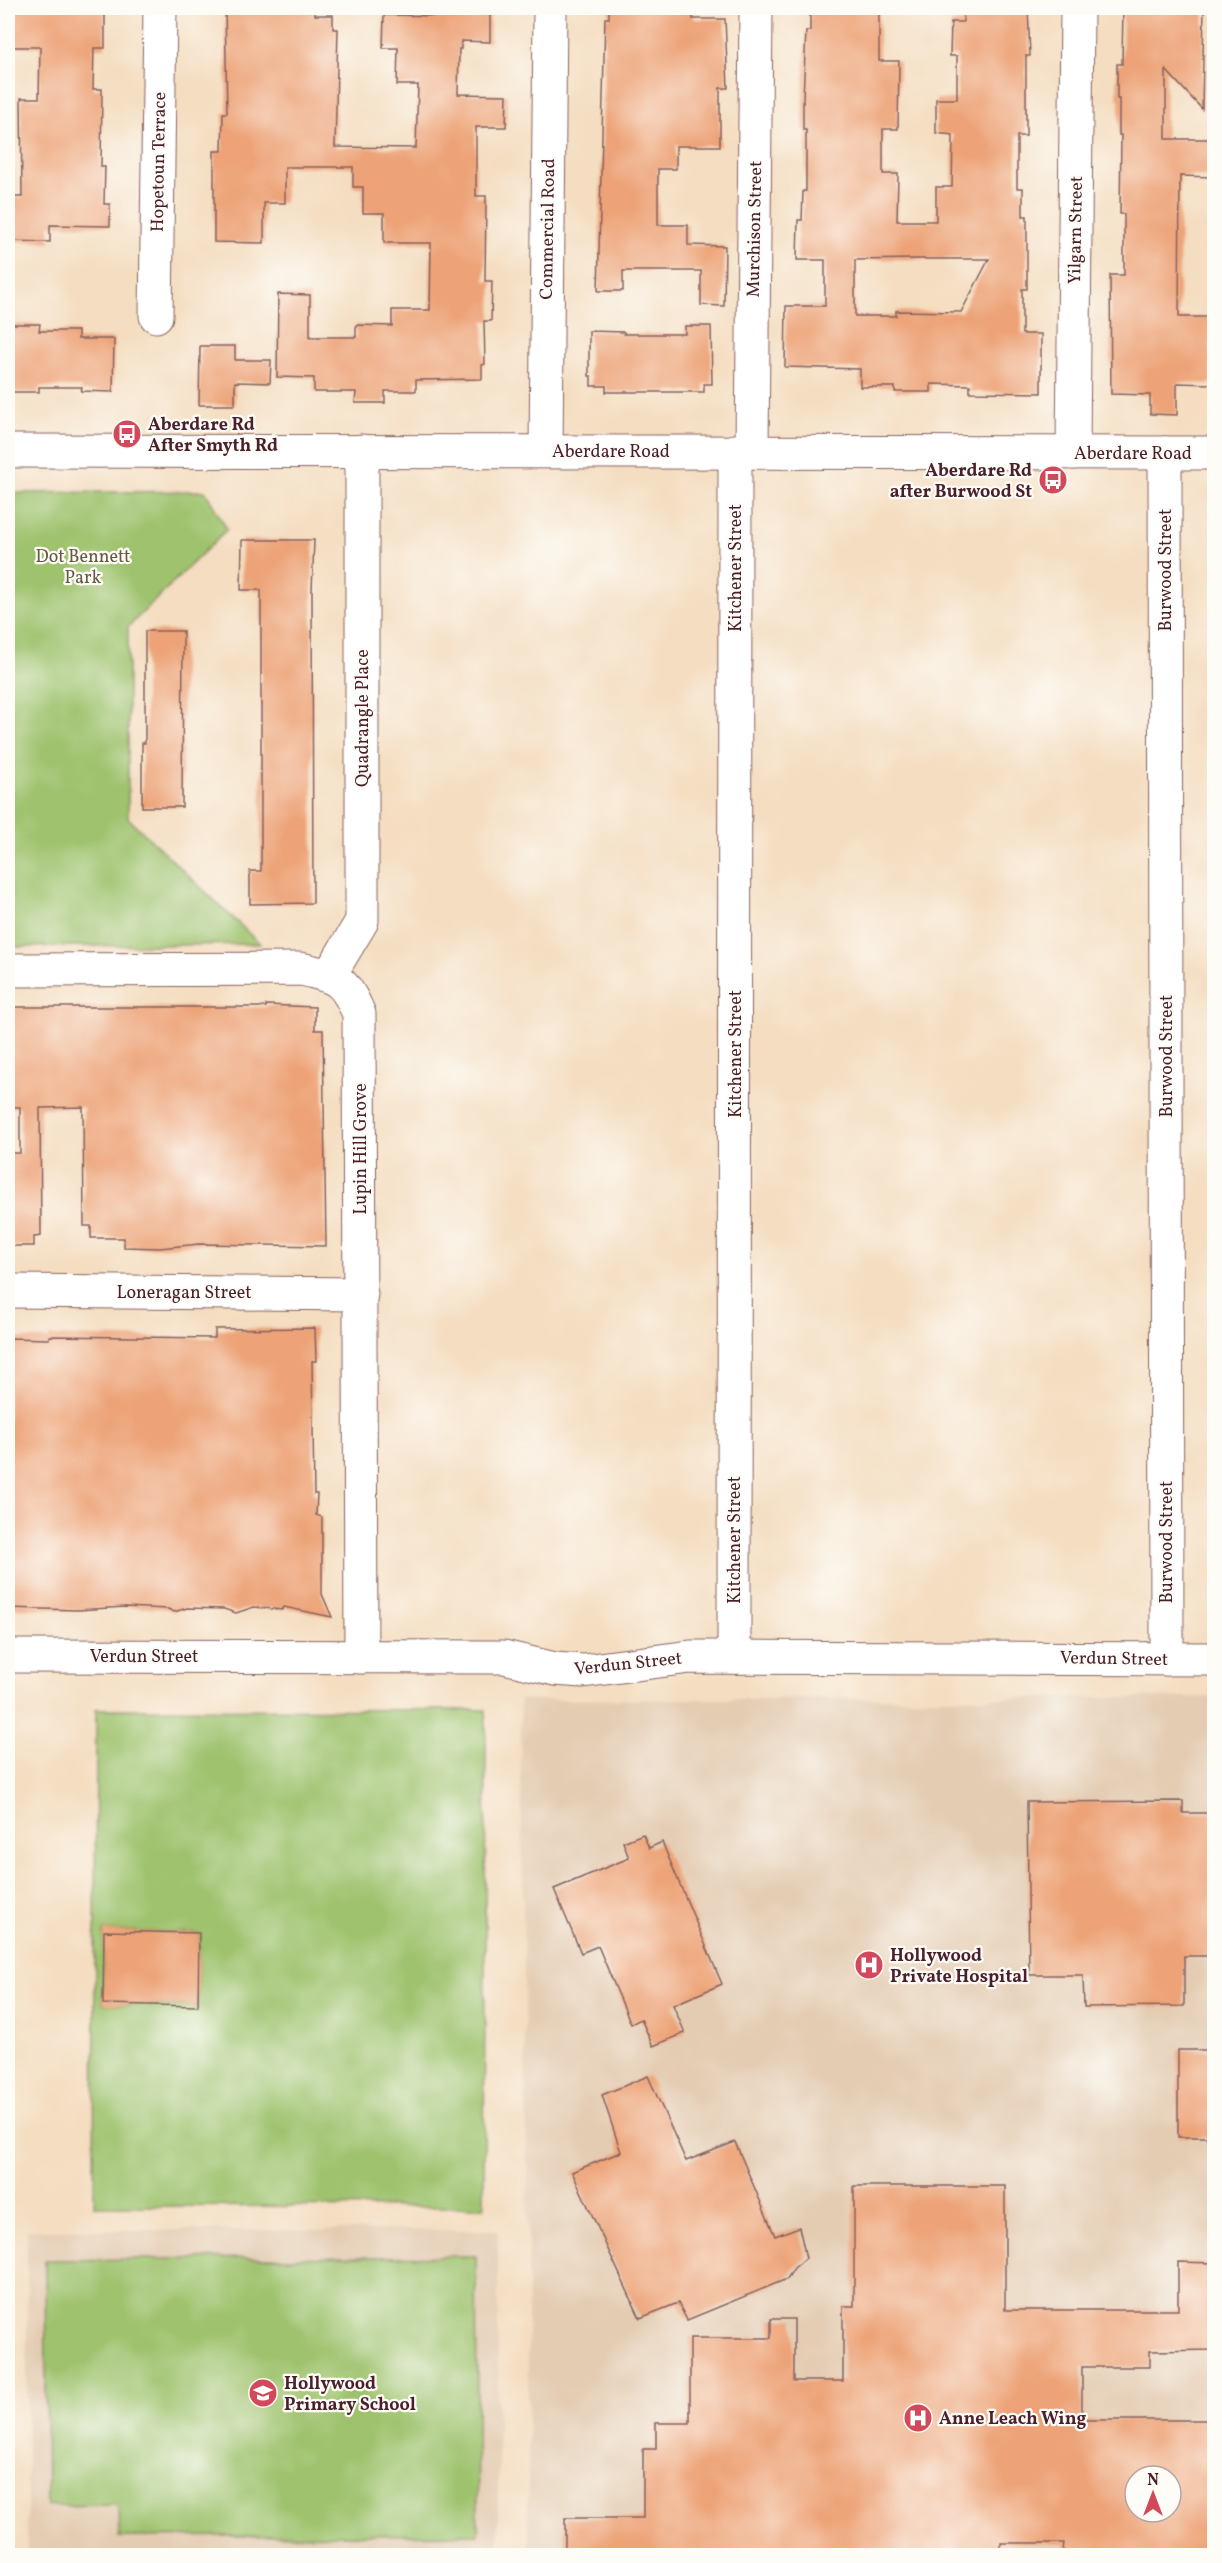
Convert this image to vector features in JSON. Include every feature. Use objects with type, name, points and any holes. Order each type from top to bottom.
[{"type":"street","name":"Hopetoun Terrace","points":[[156,316],[160,8]]},
{"type":"street","name":"Commercial Road","points":[[546,451],[550,8]]},
{"type":"street","name":"Murchison Street","points":[[743,451],[756,8]]},
{"type":"street","name":"Yilgarn Street","points":[[1073,453],[1077,8]]},
{"type":"street","name":"Aberdare Road","points":[[8,451],[1215,453]]},
{"type":"street","name":"Quadrangle Place","points":[[329,976],[362,921],[362,451]]},
{"type":"street","name":"Kitchener Street","points":[[734,1657],[743,451]]},
{"type":"street","name":"Burwood Street","points":[[1165,453],[1167,1659]]},
{"type":"street","name":"Lupin Hill Grove","points":[[8,969],[301,969],[329,976],[349,991],[359,1014],[361,1657]]},
{"type":"street","name":"Loneragan Street","points":[[8,1291],[361,1294]]},
{"type":"street","name":"Verdun Street","points":[[8,1656],[504,1657],[555,1669],[583,1671],[666,1659],[734,1657],[1215,1659]]},
{"type":"shaded area","name":"Hollywood Private Hospital","points":[[1214,1697],[1214,2555],[528,2555],[528,2230],[520,1700]]},
{"type":"shaded area","name":"Hollywood Primary School","points":[[27,2230],[498,2230],[498,2555],[27,2556]]},
{"type":"green space","name":"Dot Bennett Park","points":[[205,491],[227,529],[128,627],[128,818],[260,944],[8,947],[8,493]]},
{"type":"green space","points":[[96,1709],[486,1710],[484,2207],[94,2206]],"holes":[[[104,1931],[199,1933],[198,2006],[103,2004]]]},
{"type":"green space","name":"Hollywood Primary School","points":[[476,2256],[478,2534],[119,2537],[118,2505],[47,2506],[45,2260]]},
{"type":"building","points":[[8,8],[105,8],[105,48],[94,48],[93,89],[102,89],[101,167],[105,167],[104,204],[110,204],[110,226],[50,225],[50,242],[8,241],[8,197],[22,197],[21,98],[39,98],[40,47],[8,47]]},
{"type":"building","points":[[225,8],[315,8],[315,15],[333,15],[333,29],[338,29],[335,147],[416,148],[418,85],[397,85],[398,48],[383,48],[384,15],[441,16],[441,8],[490,8],[490,42],[461,41],[458,94],[507,95],[506,127],[476,127],[476,196],[486,196],[485,281],[492,281],[491,321],[484,321],[485,364],[482,365],[482,379],[416,380],[416,391],[385,391],[385,403],[355,403],[356,392],[314,392],[314,378],[277,377],[278,294],[310,295],[310,337],[356,337],[356,325],[392,326],[392,310],[430,310],[431,243],[384,243],[384,213],[363,213],[363,187],[353,187],[353,167],[285,167],[285,203],[264,203],[264,243],[214,242],[214,151],[222,151],[223,113],[227,113]]},
{"type":"building","points":[[609,8],[693,8],[693,19],[725,19],[728,88],[720,88],[720,146],[676,146],[676,169],[658,169],[658,225],[688,225],[688,245],[725,246],[724,306],[701,305],[701,271],[623,271],[623,291],[598,291],[605,18],[609,18]]},
{"type":"building","points":[[810,8],[879,10],[879,61],[899,61],[898,129],[883,129],[883,174],[898,174],[897,221],[936,221],[936,187],[952,187],[953,135],[936,133],[936,99],[957,99],[957,56],[950,56],[951,22],[963,22],[963,8],[1028,8],[1030,56],[1026,56],[1026,136],[1017,136],[1017,188],[1023,188],[1023,216],[1027,216],[1027,289],[1022,289],[1022,334],[1041,334],[1041,393],[970,392],[970,385],[931,384],[931,392],[895,392],[895,387],[860,387],[860,369],[785,367],[786,306],[825,306],[825,260],[797,260],[798,220],[802,220],[803,191],[806,191],[806,130],[803,130],[803,99],[806,31],[810,31]],"holes":[[[989,259],[961,312],[896,311],[896,316],[855,316],[855,260]]]},
{"type":"building","points":[[1123,8],[1204,8],[1202,109],[1166,70],[1166,139],[1215,139],[1215,177],[1180,176],[1179,317],[1214,317],[1214,343],[1211,343],[1211,384],[1177,383],[1177,415],[1150,414],[1150,395],[1111,394],[1110,275],[1124,275],[1124,214],[1120,214],[1121,135],[1119,135],[1119,99],[1117,99],[1117,64],[1122,64]]},
{"type":"building","points":[[8,324],[40,324],[39,331],[78,331],[78,339],[114,339],[113,392],[81,391],[82,387],[39,387],[39,392],[8,392]]},
{"type":"building","points":[[685,326],[711,326],[712,384],[704,384],[704,392],[606,392],[606,386],[591,386],[589,331],[624,332],[624,334],[685,334]]},
{"type":"building","points":[[200,346],[235,346],[235,360],[271,360],[270,383],[235,382],[235,405],[199,405]]},
{"type":"building","points":[[242,540],[314,540],[312,591],[313,903],[250,904],[250,871],[261,871],[261,590],[241,590]]},
{"type":"building","points":[[145,631],[183,631],[182,807],[142,807],[142,743],[145,743]]},
{"type":"building","points":[[266,1005],[315,1007],[315,1030],[323,1030],[326,1246],[199,1244],[160,1248],[124,1247],[124,1238],[91,1238],[91,1226],[84,1226],[83,1107],[40,1108],[41,1236],[34,1237],[34,1246],[8,1246],[8,1153],[20,1153],[20,1107],[8,1107],[8,1007],[266,1007]]},
{"type":"building","points":[[315,1328],[316,1361],[312,1361],[314,1494],[317,1494],[316,1515],[322,1517],[322,1594],[332,1617],[284,1607],[282,1610],[254,1607],[236,1613],[224,1609],[187,1608],[174,1612],[168,1609],[125,1607],[77,1610],[8,1608],[8,1338],[49,1339],[49,1336],[215,1338],[215,1329]]},
{"type":"building","points":[[1183,1801],[1183,1813],[1215,1813],[1215,1956],[1184,1956],[1184,2006],[1084,2007],[1083,1975],[1029,1975],[1027,1802]]},
{"type":"building","points":[[643,1834],[649,1848],[662,1842],[722,1984],[673,2005],[685,2033],[653,2046],[641,2019],[631,2024],[598,1946],[581,1953],[554,1889],[629,1858],[623,1842]]},
{"type":"building","points":[[104,1931],[199,1933],[198,2006],[103,2004]]},
{"type":"building","points":[[1178,2050],[1215,2050],[1215,2137],[1178,2137]]},
{"type":"building","points":[[648,2076],[686,2161],[735,2142],[775,2236],[799,2227],[806,2258],[794,2268],[787,2279],[687,2320],[678,2303],[640,2318],[572,2172],[621,2152],[602,2095]]},
{"type":"building","points":[[854,2186],[1005,2186],[1005,2310],[1178,2310],[1178,2262],[1215,2263],[1215,2350],[1150,2351],[1150,2367],[1082,2367],[1082,2420],[1215,2420],[1215,2556],[1062,2556],[1064,2543],[1001,2543],[1001,2556],[565,2556],[565,2518],[643,2518],[643,2449],[656,2449],[656,2423],[690,2423],[690,2338],[771,2338],[771,2319],[794,2319],[794,2381],[843,2381],[843,2306],[854,2306]]},
{"type":"place","name":"Aberdare Rd After Smyth Rd","points":[[127,434]]},
{"type":"place","name":"Aberdare Rd after Burwood St","points":[[1053,480]]},
{"type":"place","name":"Hollywood Private Hospital","points":[[869,1965]]},
{"type":"place","name":"Hollywood Primary School","points":[[263,2393]]},
{"type":"place","name":"Anne Leach Wing","points":[[918,2418]]}]
